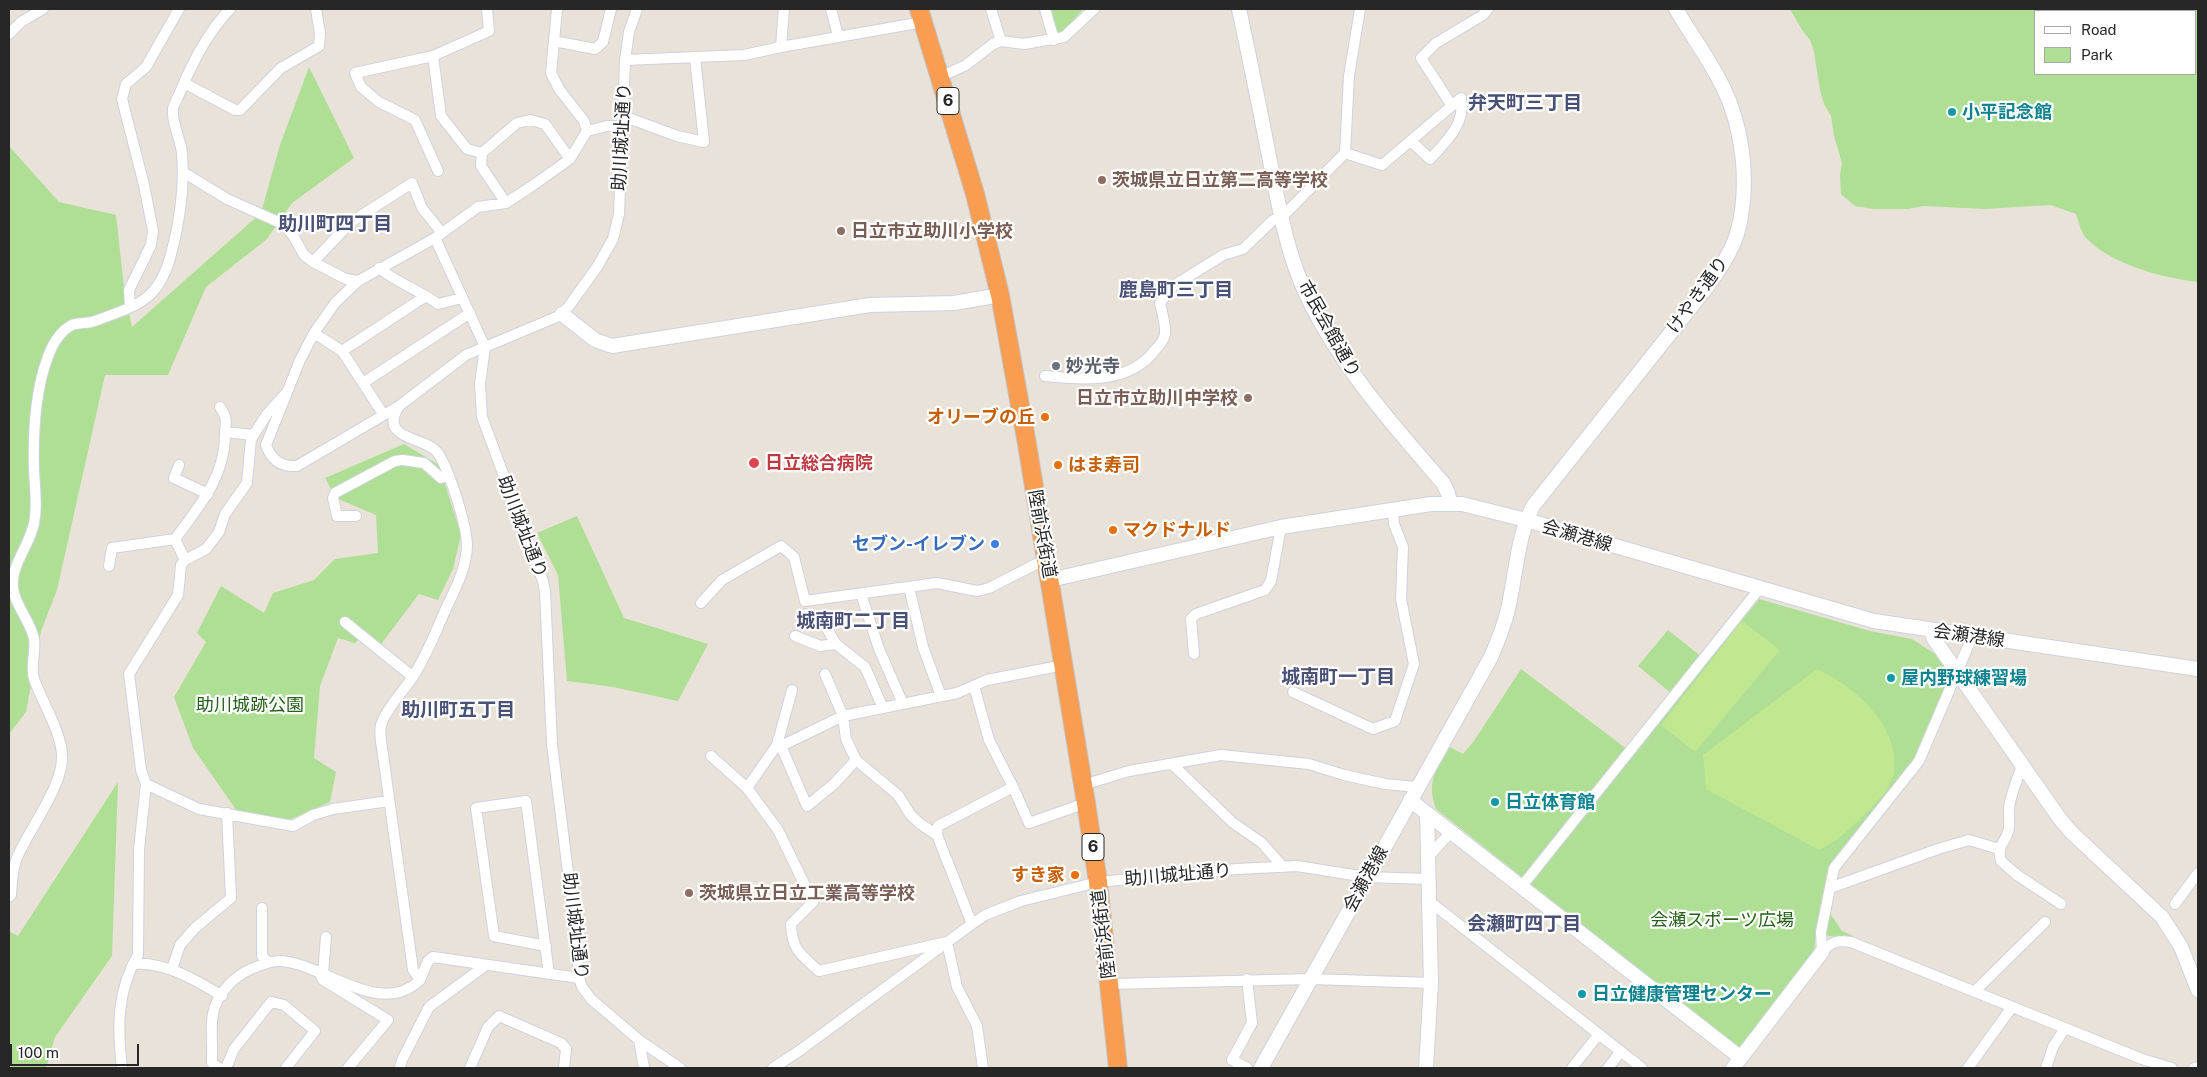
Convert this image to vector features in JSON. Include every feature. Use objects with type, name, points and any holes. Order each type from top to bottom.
[{"type":"highway","name":"陸前浜街道","points":[[921,15],[980,209],[1000,295],[1050,580],[1086,803],[1098,882],[1118,1068]]},
{"type":"street","points":[[9,34],[20,22],[43,9]]},
{"type":"street","points":[[130,306],[128,290],[151,245],[152,231],[144,185],[122,99],[126,84],[146,67],[179,9]]},
{"type":"street","points":[[9,897],[11,895],[15,863],[60,772],[62,754],[56,733],[33,676],[34,639],[14,594],[12,581],[16,565],[28,544],[36,517],[34,422],[43,374],[53,343],[72,324],[93,322],[148,300],[164,278],[180,211],[182,152],[173,110],[210,31],[230,9]]},
{"type":"street","points":[[184,83],[235,110],[240,110],[281,68],[319,46],[320,33],[316,9]]},
{"type":"street","points":[[438,171],[415,120],[380,102],[361,86],[356,74],[433,56],[489,31],[487,9]]},
{"type":"street","points":[[557,9],[551,73],[559,89],[584,121],[587,131]]},
{"type":"street","points":[[554,41],[596,49],[603,42],[612,9]]},
{"type":"street","name":"助川城址通り","points":[[562,314],[597,267],[612,239],[618,214],[625,60],[629,32],[637,9]]},
{"type":"street","points":[[781,48],[784,9]]},
{"type":"street","points":[[831,9],[838,36]]},
{"type":"street","points":[[991,9],[1001,42]]},
{"type":"street","points":[[1045,9],[1054,40]]},
{"type":"street","points":[[940,77],[956,71],[985,48],[1001,42],[1024,44],[1064,38],[1094,9]]},
{"type":"street","name":"市民会館通り","points":[[1239,9],[1282,218],[1292,256],[1307,295],[1340,356],[1378,408],[1443,483],[1450,504]]},
{"type":"street","points":[[1045,376],[1096,378],[1129,372],[1150,358],[1162,342],[1165,334],[1160,303],[1173,286],[1223,255],[1243,249],[1273,220],[1282,218],[1345,153],[1349,76],[1360,9]]},
{"type":"street","points":[[1452,106],[1421,58],[1436,43],[1483,15],[1488,9]]},
{"type":"street","name":"けやき通り","points":[[1526,520],[1542,493],[1707,287],[1729,253],[1736,235],[1741,216],[1743,191],[1740,147],[1734,115],[1722,86],[1676,9]]},
{"type":"street","points":[[625,60],[744,55],[838,36],[921,15]]},
{"type":"street","points":[[433,56],[441,116],[467,149],[482,152]]},
{"type":"street","points":[[695,57],[704,142],[622,121],[587,131],[570,159],[506,203],[478,208],[438,236],[358,281],[335,303],[314,332],[286,394],[266,445],[274,460],[289,466],[305,463],[398,406],[459,359],[562,314],[595,340],[612,346],[870,305],[954,303],[1000,295]]},
{"type":"street","points":[[1345,153],[1382,165],[1411,140],[1461,98],[1463,109],[1451,138],[1430,159],[1411,140]]},
{"type":"street","points":[[506,203],[481,166],[482,152],[517,123],[530,120],[545,124],[570,159]]},
{"type":"street","points":[[182,172],[227,199],[285,225],[304,255],[313,262],[346,279],[358,281]]},
{"type":"street","points":[[313,262],[351,222],[412,183],[422,208],[438,236],[462,298],[485,347]]},
{"type":"street","points":[[379,268],[394,281],[411,286],[438,304],[462,298]]},
{"type":"street","points":[[342,351],[426,296]]},
{"type":"street","points":[[363,383],[470,313]]},
{"type":"street","points":[[314,332],[342,351],[383,414]]},
{"type":"street","name":"助川城址通り","points":[[485,347],[480,384],[482,416],[543,581],[545,592],[552,744],[576,937],[579,978],[582,987],[591,999],[674,1067]]},
{"type":"street","points":[[122,1068],[119,1041],[120,1000],[132,964],[138,955],[139,850],[146,784],[141,770],[129,674],[178,595],[181,565],[185,560],[206,549],[219,532],[225,514],[247,483],[253,435],[267,414],[286,394]]},
{"type":"street","points":[[398,406],[394,420],[398,431],[411,440],[436,451],[448,476],[464,521],[467,545],[463,570],[455,594],[445,611],[428,654],[381,722],[381,741],[410,961],[413,970],[420,980]]},
{"type":"street","points":[[109,566],[112,548],[175,539],[208,494],[220,473],[225,451],[225,432],[228,419],[220,407]]},
{"type":"street","points":[[225,432],[253,435]]},
{"type":"street","points":[[356,516],[337,516],[333,498],[335,492],[395,461],[420,461],[441,478],[448,476]]},
{"type":"street","points":[[180,465],[174,478],[208,494]]},
{"type":"street","points":[[1050,580],[1281,527],[1431,504],[1474,506],[1526,520]]},
{"type":"street","points":[[1292,692],[1372,729],[1395,722],[1414,664],[1401,600],[1403,546],[1394,524],[1393,510]]},
{"type":"street","name":"会瀬港線","points":[[1261,1068],[1500,637],[1508,610],[1526,520],[1874,621],[1931,631],[2198,669]]},
{"type":"street","points":[[1194,654],[1191,619],[1196,614],[1265,590],[1271,581],[1281,527]]},
{"type":"street","points":[[175,539],[185,560]]},
{"type":"street","points":[[701,603],[722,580],[781,546],[794,557],[805,601],[937,583],[976,591],[988,588],[1046,559]]},
{"type":"street","points":[[909,587],[923,646],[941,696]]},
{"type":"street","points":[[1522,886],[1760,588]]},
{"type":"street","points":[[861,594],[879,649],[903,704]]},
{"type":"street","points":[[806,614],[822,620],[836,644],[865,667],[883,708]]},
{"type":"street","points":[[345,622],[413,677]]},
{"type":"street","points":[[1931,631],[1934,639],[2022,766],[2071,832],[2162,917],[2181,947],[2198,990]]},
{"type":"street","points":[[795,636],[820,646],[836,644]]},
{"type":"street","points":[[1822,952],[1821,932],[1834,868],[1919,761],[1958,674],[1972,637]]},
{"type":"street","points":[[780,742],[843,716],[957,693],[987,680],[1064,665]]},
{"type":"street","points":[[825,674],[843,716],[846,739],[856,760],[898,794],[910,814],[919,823],[937,835]]},
{"type":"street","points":[[974,686],[989,740],[1029,823],[1086,803]]},
{"type":"street","points":[[747,788],[780,742],[792,690]]},
{"type":"street","points":[[780,742],[807,806],[834,784],[856,760]]},
{"type":"street","points":[[1083,785],[1129,771],[1221,755],[1310,764],[1344,775],[1385,784],[1417,787]]},
{"type":"street","points":[[711,756],[747,788],[778,830],[813,902],[791,924],[792,942],[804,958],[819,971],[947,942],[957,987],[976,1026],[984,1068]]},
{"type":"street","points":[[1172,764],[1232,822],[1262,843],[1283,867]]},
{"type":"street","points":[[2022,766],[2012,792],[2008,831],[1999,849],[2000,861],[2061,904]]},
{"type":"street","points":[[146,784],[199,809],[293,826],[313,815],[389,801]]},
{"type":"street","points":[[972,924],[937,835],[938,826],[1013,787]]},
{"type":"street","points":[[1410,800],[1522,886],[1739,1065],[1822,952],[1830,943],[1836,941],[1851,942],[2065,1028],[2172,1068]]},
{"type":"street","points":[[546,946],[494,936],[476,808],[526,801],[546,946],[548,974]]},
{"type":"street","points":[[1427,813],[1431,983],[1428,1067]]},
{"type":"street","points":[[172,970],[180,945],[195,928],[231,898],[227,814]]},
{"type":"street","points":[[1428,857],[1451,832]]},
{"type":"street","points":[[1830,888],[1938,849],[1969,840],[1999,849]]},
{"type":"street","name":"助川城址通り","points":[[772,1068],[814,1040],[985,915],[1021,900],[1098,882],[1297,866],[1366,877],[1428,879]]},
{"type":"street","points":[[2175,904],[2198,873]]},
{"type":"street","points":[[1429,901],[1642,1068]]},
{"type":"street","points":[[262,908],[262,956],[268,962]]},
{"type":"street","points":[[1974,992],[2044,922]]},
{"type":"street","points":[[326,937],[321,974],[322,980],[388,1020],[348,1068]]},
{"type":"street","points":[[214,1067],[213,1012],[227,985],[240,973],[268,962],[288,961],[361,990],[379,994],[399,993],[414,986],[420,980],[428,961],[433,957],[579,978]]},
{"type":"street","points":[[132,964],[144,963],[172,970],[222,996]]},
{"type":"street","points":[[400,1068],[402,1060],[430,1007],[486,965]]},
{"type":"street","points":[[1247,979],[1252,1023],[1232,1060],[1247,1068]]},
{"type":"street","points":[[1110,984],[1247,979],[1431,983]]},
{"type":"street","points":[[226,1068],[234,1049],[271,1002],[284,1005],[315,1031],[286,1068]]},
{"type":"street","points":[[1968,1068],[2012,1007]]},
{"type":"street","points":[[470,1068],[488,1026],[499,1016],[561,1043],[566,1049],[564,1068]]},
{"type":"street","points":[[2046,1068],[2053,1047],[2065,1028]]},
{"type":"street","points":[[1572,1068],[1599,1034]]},
{"type":"street","points":[[639,1040],[644,1068]]},
{"type":"street","points":[[1608,1068],[1621,1051]]},
{"type":"street","points":[[2194,1068],[2198,1067]]},
{"type":"green space","points":[[1050,9],[1083,9],[1064,31],[1056,33]]},
{"type":"green space","points":[[1790,9],[2198,9],[2198,282],[2139,269],[2110,256],[2085,237],[2076,214],[2050,205],[1984,209],[1924,206],[1908,209],[1873,209],[1855,206],[1841,194],[1840,175],[1842,163],[1834,136],[1831,116],[1824,104],[1820,90],[1814,52],[1810,40]]},
{"type":"green space","points":[[309,67],[354,158],[292,203],[267,239],[206,287],[168,375],[105,375],[57,590],[41,631],[26,712],[9,734],[9,146],[59,202],[116,215],[124,288],[132,327],[261,213],[280,145]]},
{"type":"green space","name":"助川城跡公園","points":[[404,444],[439,465],[461,535],[453,569],[438,600],[419,594],[375,652],[360,638],[355,643],[338,638],[320,686],[314,758],[336,772],[330,802],[289,820],[237,811],[193,748],[174,697],[206,642],[197,633],[221,586],[264,613],[273,593],[314,580],[335,559],[378,553],[376,515],[336,498],[325,478]]},
{"type":"green space","points":[[577,516],[624,618],[708,644],[678,701],[613,687],[567,681],[558,575],[537,533]]},
{"type":"green space","name":"会瀬スポーツ広場","points":[[1759,599],[1870,631],[1912,639],[1935,654],[1952,678],[1916,760],[1830,866],[1816,931],[1814,953],[1739,1049],[1436,809],[1432,783],[1450,747],[1463,754],[1474,741],[1521,669],[1632,753],[1677,698],[1638,666],[1668,630],[1708,662]]},
{"type":"green space","points":[[1742,621],[1780,650],[1695,752],[1661,725]]},
{"type":"green space","points":[[1817,669],[1846,686],[1872,710],[1890,739],[1894,755],[1892,779],[1881,797],[1846,832],[1819,850],[1706,789],[1703,755]]},
{"type":"green space","points":[[118,782],[112,956],[55,1037],[46,1068],[9,1068],[9,931],[18,936]]},
{"type":"green space","points":[[1829,912],[1842,931],[1853,936],[1852,940],[1825,935]]},
{"type":"place","name":"小平記念館","points":[[1952,112]]},
{"type":"place","name":"茨城県立日立第二高等学校","points":[[1102,180]]},
{"type":"place","name":"日立市立助川小学校","points":[[841,231]]},
{"type":"place","name":"妙光寺","points":[[1056,366]]},
{"type":"place","name":"日立市立助川中学校","points":[[1248,398]]},
{"type":"place","name":"オリーブの丘","points":[[1045,417]]},
{"type":"place","name":"日立総合病院","points":[[754,463]]},
{"type":"place","name":"はま寿司","points":[[1058,465]]},
{"type":"place","name":"マクドナルド","points":[[1113,530]]},
{"type":"place","name":"セブン-イレブン","points":[[995,544]]},
{"type":"place","name":"屋内野球練習場","points":[[1891,678]]},
{"type":"place","name":"日立体育館","points":[[1495,802]]},
{"type":"place","name":"すき家","points":[[1075,875]]},
{"type":"place","name":"茨城県立日立工業高等学校","points":[[689,893]]},
{"type":"place","name":"日立健康管理センター","points":[[1582,994]]},
{"type":"district","name":"弁天町三丁目","points":[[1525,103]]},
{"type":"district","name":"助川町四丁目","points":[[335,224]]},
{"type":"district","name":"鹿島町三丁目","points":[[1176,290]]},
{"type":"district","name":"城南町二丁目","points":[[853,621]]},
{"type":"district","name":"城南町一丁目","points":[[1338,677]]},
{"type":"district","name":"助川町五丁目","points":[[458,710]]},
{"type":"district","name":"会瀬町四丁目","points":[[1524,924]]}]
